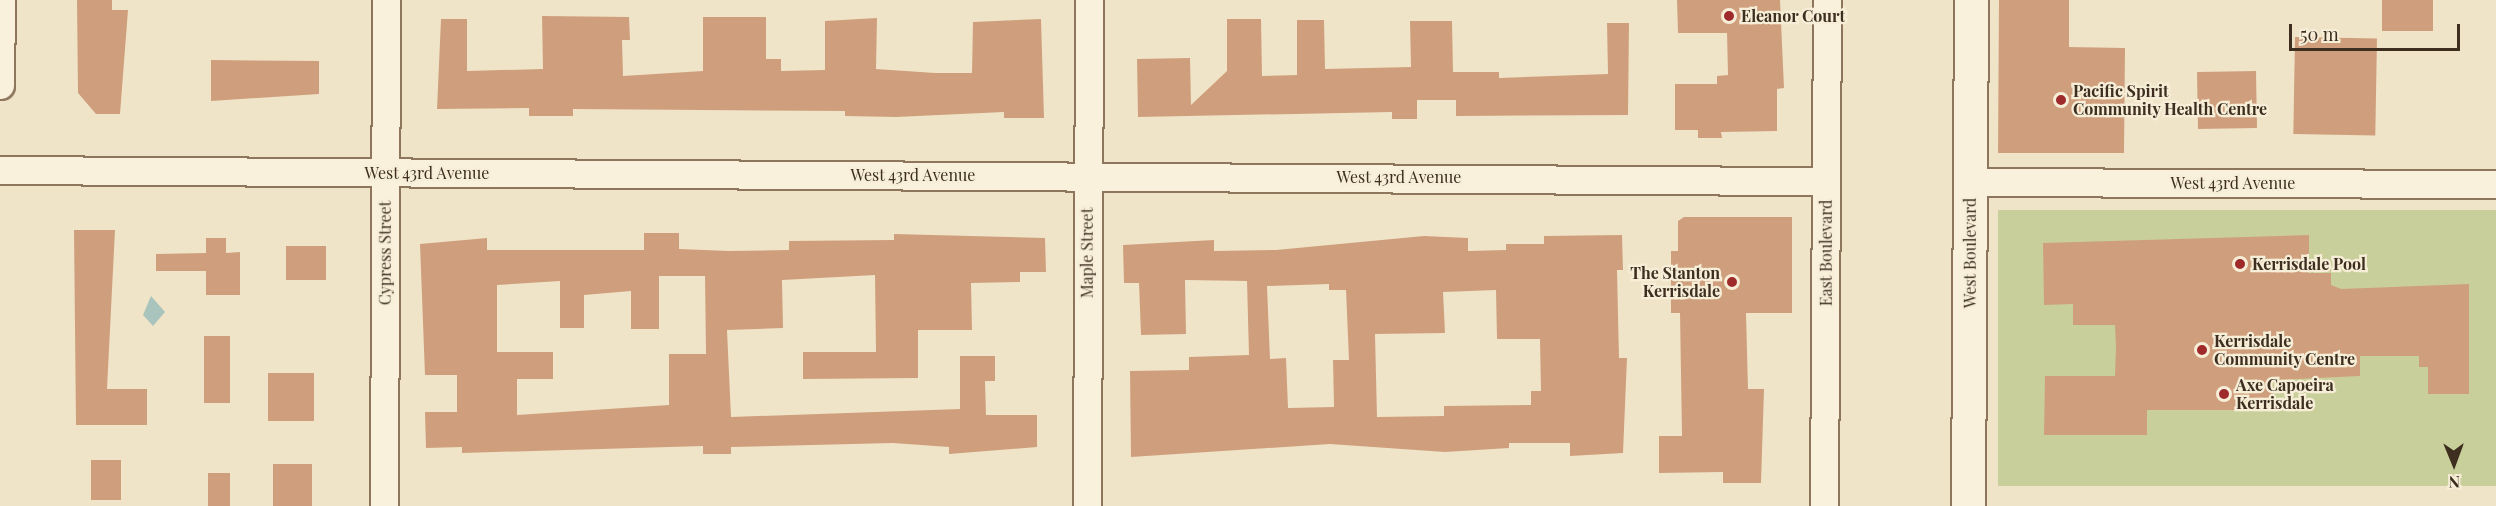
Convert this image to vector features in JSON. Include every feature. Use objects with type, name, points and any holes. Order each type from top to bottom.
[{"type":"street","points":[[0,0],[0,86]]},
{"type":"street","name":"Cypress Street","points":[[384,506],[386,0]]},
{"type":"street","name":"Maple Street","points":[[1087,506],[1089,0]]},
{"type":"street","name":"East Boulevard","points":[[1824,506],[1827,0]]},
{"type":"street","name":"West Boulevard","points":[[1968,506],[1971,0]]},
{"type":"street","name":"West 43rd Avenue","points":[[0,170],[1826,181]]},
{"type":"street","name":"West 43rd Avenue","points":[[1970,183],[2496,184]]},
{"type":"green space","points":[[1998,210],[2496,210],[2496,486],[1998,486]]},
{"type":"water","points":[[151,296],[165,312],[153,326],[143,315]]},
{"type":"building","points":[[77,0],[112,0],[112,10],[128,10],[120,114],[96,114],[78,93]]},
{"type":"building","points":[[1677,0],[1780,0],[1784,88],[1777,89],[1777,131],[1721,132],[1722,138],[1698,138],[1698,130],[1675,130],[1675,84],[1717,84],[1717,76],[1728,75],[1727,33],[1678,33]]},
{"type":"building","name":"Pacific Spirit Community Health Centre","points":[[1999,0],[2069,0],[2069,47],[2125,48],[2124,153],[1998,153]]},
{"type":"building","points":[[2382,0],[2433,0],[2433,31],[2382,31]]},
{"type":"building","points":[[542,16],[629,17],[630,40],[622,40],[623,76],[703,71],[703,17],[766,17],[766,59],[781,59],[781,71],[825,70],[825,21],[877,18],[876,69],[935,73],[972,73],[973,22],[1041,19],[1044,118],[1004,118],[1004,112],[896,117],[845,116],[845,111],[573,109],[573,116],[529,116],[529,108],[437,109],[441,19],[467,19],[467,71],[543,69]]},
{"type":"building","points":[[1227,19],[1261,19],[1262,76],[1297,75],[1297,20],[1324,20],[1325,69],[1411,67],[1410,21],[1452,21],[1453,72],[1499,72],[1499,78],[1608,74],[1607,23],[1629,23],[1628,115],[1456,116],[1456,100],[1417,100],[1417,119],[1392,119],[1392,112],[1138,117],[1137,59],[1190,58],[1191,105],[1227,71]]},
{"type":"building","points":[[2295,37],[2377,38],[2375,135],[2293,134]]},
{"type":"building","points":[[211,60],[319,61],[319,94],[211,101]]},
{"type":"building","points":[[2256,71],[2257,128],[2198,129],[2197,72]]},
{"type":"building","points":[[1684,217],[1792,217],[1792,313],[1746,313],[1748,389],[1764,389],[1761,483],[1723,483],[1723,472],[1659,473],[1659,436],[1682,436],[1680,313],[1671,313],[1671,251],[1678,251],[1678,221]]},
{"type":"building","points":[[74,230],[115,230],[107,389],[147,389],[147,425],[76,425]]},
{"type":"building","points":[[644,233],[679,233],[679,249],[729,251],[789,250],[789,241],[894,240],[894,234],[1045,238],[1046,272],[1020,272],[1020,282],[971,283],[972,330],[918,330],[918,378],[803,379],[803,352],[876,352],[875,275],[782,280],[783,328],[727,330],[731,417],[960,409],[960,356],[995,356],[995,381],[985,381],[986,415],[1037,415],[1037,447],[949,454],[949,447],[893,443],[731,447],[731,454],[703,454],[703,446],[462,453],[462,447],[426,448],[425,412],[457,412],[457,375],[425,375],[420,244],[487,238],[487,250],[644,250]],"holes":[[[659,276],[705,276],[706,354],[669,354],[669,405],[517,415],[517,379],[553,379],[553,352],[497,352],[497,285],[560,281],[560,328],[584,328],[584,295],[631,291],[631,329],[659,329]]]},
{"type":"building","points":[[1622,235],[1623,270],[1617,270],[1619,358],[1627,358],[1623,453],[1570,456],[1570,443],[1509,443],[1509,448],[1445,452],[1330,444],[1131,457],[1130,371],[1189,370],[1189,357],[1249,355],[1247,281],[1185,280],[1186,334],[1141,335],[1139,283],[1124,283],[1123,245],[1214,240],[1214,251],[1276,250],[1424,236],[1468,238],[1468,251],[1506,250],[1506,244],[1544,244],[1544,236]],"holes":[[[1329,284],[1329,290],[1346,290],[1349,360],[1333,360],[1334,407],[1288,408],[1286,358],[1270,359],[1267,286]],[[1496,290],[1497,339],[1540,339],[1541,391],[1531,391],[1531,405],[1444,406],[1444,416],[1377,417],[1375,334],[1445,333],[1443,292]]]},
{"type":"building","name":"Kerrisdale Community Centre","points":[[2309,235],[2309,273],[2331,273],[2331,285],[2341,289],[2469,284],[2469,394],[2428,394],[2428,367],[2419,367],[2419,356],[2360,356],[2360,376],[2273,380],[2273,410],[2147,410],[2147,435],[2044,435],[2045,376],[2115,376],[2116,346],[2115,325],[2073,325],[2073,304],[2044,305],[2043,243]]},
{"type":"building","points":[[206,238],[226,238],[226,253],[240,252],[240,295],[206,295],[206,271],[156,271],[156,254],[206,253]]},
{"type":"building","points":[[286,246],[326,246],[326,280],[286,280]]},
{"type":"building","points":[[204,336],[230,336],[230,403],[204,403]]},
{"type":"building","points":[[268,373],[314,373],[314,421],[268,421]]},
{"type":"building","points":[[91,460],[121,460],[121,500],[91,500]]},
{"type":"building","points":[[273,464],[312,464],[312,506],[273,506]]},
{"type":"building","points":[[208,473],[230,473],[230,506],[208,506]]},
{"type":"place","name":"Eleanor Court","points":[[1729,16]]},
{"type":"place","name":"Pacific Spirit Community Health Centre","points":[[2061,100]]},
{"type":"place","name":"Kerrisdale Pool","points":[[2240,264]]},
{"type":"place","name":"The Stanton Kerrisdale","points":[[1732,282]]},
{"type":"place","name":"Kerrisdale Community Centre","points":[[2202,350]]},
{"type":"place","name":"Axe Capoeira Kerrisdale","points":[[2224,394]]}]
